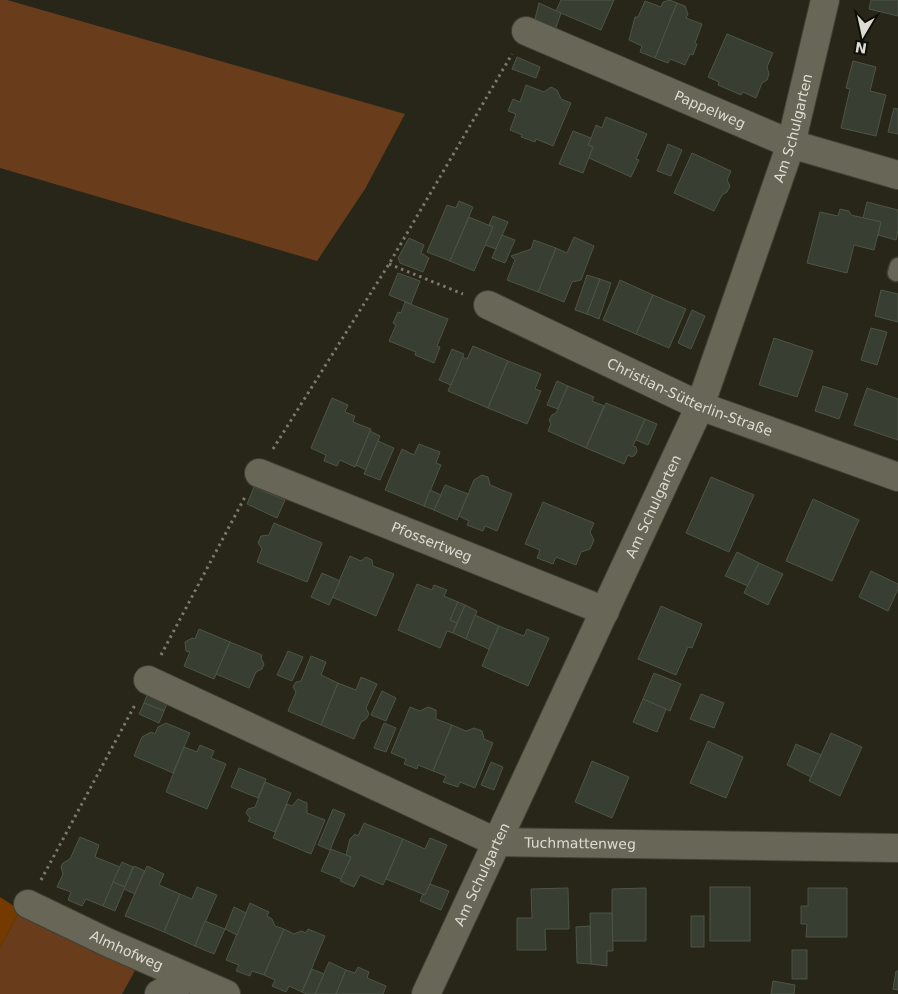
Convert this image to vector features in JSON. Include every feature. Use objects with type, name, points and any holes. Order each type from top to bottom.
[{"type":"street","name":"Am Schulgarten","points":[[426,994],[700,406],[791,144],[825,0]]},
{"type":"street","name":"Pappelweg","points":[[526,32],[791,144],[898,174]]},
{"type":"street","name":"Christian-Sütterlin-Straße","points":[[488,305],[700,406],[898,477]]},
{"type":"street","name":"Pfossertweg","points":[[258,473],[606,611]]},
{"type":"street","name":"Tuchmattenweg","points":[[148,680],[496,842],[898,848]]},
{"type":"street","name":"Almhofweg","points":[[28,904],[109,943],[226,994]]},
{"type":"street","points":[[159,994],[188,978]]},
{"type":"path","points":[[389,264],[488,305]]},
{"type":"shaded area","points":[[0,0],[7,0],[405,114],[365,189],[317,261],[0,168]]},
{"type":"shaded area","points":[[0,897],[20,910],[0,948]]},
{"type":"shaded area","points":[[20,910],[137,967],[122,994],[0,994],[0,948]]},
{"type":"building","points":[[561,0],[614,0],[601,30],[556,11]]},
{"type":"building","points":[[670,0],[677,3],[655,58],[640,52],[642,46],[629,40],[635,17],[638,17],[645,1],[661,7],[663,2]]},
{"type":"building","points":[[871,0],[898,0],[898,16],[869,9]]},
{"type":"building","points":[[539,3],[561,13],[553,36],[533,27]]},
{"type":"building","points":[[677,3],[685,6],[688,14],[686,18],[702,24],[693,55],[690,54],[685,65],[670,59],[668,63],[655,58]]},
{"type":"building","points":[[727,34],[773,53],[767,67],[769,74],[767,80],[762,83],[756,98],[743,92],[741,95],[718,85],[719,82],[708,77]]},
{"type":"building","points":[[517,57],[540,67],[536,78],[512,69]]},
{"type":"building","points":[[853,61],[876,67],[870,91],[886,95],[876,136],[841,128],[850,89],[846,88]]},
{"type":"building","points":[[526,85],[544,92],[551,87],[557,90],[561,99],[571,103],[553,146],[536,139],[535,142],[521,137],[522,135],[510,130],[516,114],[508,111],[513,99],[520,102]]},
{"type":"building","points":[[894,108],[898,109],[898,134],[888,132]]},
{"type":"building","points":[[606,117],[647,134],[636,159],[639,160],[631,177],[589,158],[593,147],[588,145],[596,125],[602,128]]},
{"type":"building","points":[[573,131],[591,138],[588,145],[593,147],[583,173],[559,164]]},
{"type":"building","points":[[668,144],[682,150],[671,176],[657,171]]},
{"type":"building","points":[[692,153],[731,171],[727,180],[730,186],[727,192],[722,195],[714,211],[674,193]]},
{"type":"building","points":[[459,201],[473,207],[450,261],[427,252],[447,205],[456,208]]},
{"type":"building","points":[[867,202],[898,210],[896,240],[878,235],[881,222],[863,218]]},
{"type":"building","points":[[840,209],[849,211],[851,215],[881,222],[874,250],[854,245],[847,273],[807,263],[820,212],[838,216]]},
{"type":"building","points":[[493,216],[508,222],[496,249],[485,245],[493,227],[489,225]]},
{"type":"building","points":[[469,217],[493,227],[474,271],[450,261]]},
{"type":"building","points":[[502,235],[515,240],[505,263],[492,258]]},
{"type":"building","points":[[574,237],[594,246],[581,280],[572,282],[564,302],[538,292],[556,248],[567,253]]},
{"type":"building","points":[[409,238],[424,245],[421,253],[429,258],[423,272],[400,263],[398,258]]},
{"type":"building","points":[[534,240],[556,248],[538,292],[507,280],[515,260],[511,256],[531,249]]},
{"type":"building","points":[[398,273],[420,281],[411,304],[389,295]]},
{"type":"building","points":[[587,275],[600,279],[587,314],[575,310]]},
{"type":"building","points":[[600,279],[611,283],[599,319],[587,314]]},
{"type":"building","points":[[620,280],[653,295],[636,334],[603,320]]},
{"type":"building","points":[[881,290],[898,294],[898,322],[875,316]]},
{"type":"building","points":[[653,295],[686,309],[669,348],[636,334]]},
{"type":"building","points":[[405,302],[448,319],[437,346],[440,347],[434,363],[415,355],[416,352],[389,341],[396,325],[393,323],[398,312],[401,313]]},
{"type":"building","points":[[692,310],[705,316],[691,349],[678,343]]},
{"type":"building","points":[[871,328],[887,332],[877,365],[861,360]]},
{"type":"building","points":[[774,338],[813,351],[797,397],[759,385]]},
{"type":"building","points":[[473,346],[508,361],[488,408],[448,391],[462,357],[467,359]]},
{"type":"building","points":[[452,349],[464,354],[451,385],[439,380]]},
{"type":"building","points":[[508,361],[541,374],[535,389],[541,391],[527,424],[488,408]]},
{"type":"building","points":[[557,381],[568,386],[558,409],[547,405]]},
{"type":"building","points":[[568,386],[594,397],[592,401],[604,406],[586,448],[548,431],[551,424],[549,420],[556,413]]},
{"type":"building","points":[[823,386],[848,394],[839,419],[815,411]]},
{"type":"building","points":[[867,388],[898,399],[898,440],[854,425]]},
{"type":"building","points":[[332,398],[348,405],[345,412],[355,416],[353,422],[371,429],[355,467],[340,460],[337,466],[324,461],[326,455],[311,448]]},
{"type":"building","points":[[606,403],[645,419],[633,446],[636,447],[637,451],[632,457],[628,455],[624,464],[586,448]]},
{"type":"building","points":[[645,419],[657,424],[648,445],[636,440]]},
{"type":"building","points":[[370,431],[380,436],[366,470],[356,465]]},
{"type":"building","points":[[378,441],[394,448],[380,480],[364,474]]},
{"type":"building","points":[[419,444],[440,452],[436,463],[441,465],[424,506],[385,490],[402,449],[414,455]]},
{"type":"building","points":[[482,475],[488,477],[490,485],[512,494],[497,531],[485,526],[483,531],[467,525],[469,521],[459,516],[474,480]]},
{"type":"building","points":[[711,477],[754,495],[729,552],[686,533]]},
{"type":"building","points":[[445,485],[468,494],[457,520],[434,510]]},
{"type":"building","points":[[254,487],[285,500],[277,518],[247,504]]},
{"type":"building","points":[[430,490],[441,495],[434,510],[424,506]]},
{"type":"building","points":[[813,499],[859,520],[832,581],[786,561]]},
{"type":"building","points":[[543,502],[594,523],[590,532],[594,540],[590,549],[581,552],[576,565],[556,557],[553,564],[537,558],[540,550],[525,544]]},
{"type":"building","points":[[274,523],[322,543],[307,582],[257,562],[262,549],[258,543],[261,536],[269,535]]},
{"type":"building","points":[[737,552],[759,563],[748,586],[725,576]]},
{"type":"building","points":[[350,556],[361,561],[366,557],[372,560],[373,566],[394,574],[376,616],[332,597]]},
{"type":"building","points":[[759,563],[783,574],[768,605],[744,593]]},
{"type":"building","points":[[871,571],[898,584],[898,589],[888,611],[859,597]]},
{"type":"building","points":[[322,573],[340,581],[329,605],[311,597]]},
{"type":"building","points":[[417,584],[432,590],[434,585],[447,590],[444,596],[458,602],[450,620],[457,623],[453,633],[447,631],[440,648],[398,630]]},
{"type":"building","points":[[458,602],[465,605],[457,623],[450,620]]},
{"type":"building","points":[[465,605],[477,611],[466,639],[453,633]]},
{"type":"building","points":[[661,606],[702,624],[692,648],[688,647],[676,675],[638,659]]},
{"type":"building","points":[[475,615],[499,626],[489,649],[466,639]]},
{"type":"building","points":[[499,626],[524,636],[527,629],[549,638],[528,686],[482,666]]},
{"type":"building","points":[[199,629],[230,642],[214,679],[184,666],[190,652],[186,651],[185,642],[192,638],[195,639]]},
{"type":"building","points":[[230,642],[262,655],[261,658],[264,664],[262,669],[256,672],[249,688],[216,674]]},
{"type":"building","points":[[288,651],[303,657],[292,681],[277,675]]},
{"type":"building","points":[[311,656],[326,662],[321,675],[338,683],[321,725],[288,711],[296,692],[293,687],[296,682],[301,681]]},
{"type":"building","points":[[654,673],[681,684],[670,711],[643,699]]},
{"type":"building","points":[[361,677],[377,684],[366,708],[369,714],[361,722],[354,739],[321,725],[338,683],[356,690]]},
{"type":"building","points":[[149,690],[169,699],[164,711],[144,703]]},
{"type":"building","points":[[382,691],[396,698],[386,721],[371,715]]},
{"type":"building","points":[[701,694],[724,703],[714,728],[690,719]]},
{"type":"building","points":[[643,699],[666,709],[657,732],[633,722]]},
{"type":"building","points":[[144,703],[164,711],[159,723],[139,714]]},
{"type":"building","points":[[410,707],[420,711],[428,707],[436,710],[436,719],[452,725],[433,771],[418,765],[417,769],[404,764],[406,759],[391,753]]},
{"type":"building","points":[[166,723],[190,733],[173,773],[134,756],[142,737],[151,732],[155,734],[158,727]]},
{"type":"building","points":[[384,723],[396,728],[386,752],[374,748]]},
{"type":"building","points":[[452,725],[466,731],[474,728],[482,731],[484,739],[493,743],[475,788],[460,782],[458,787],[443,782],[446,776],[433,771]]},
{"type":"building","points":[[831,733],[862,747],[840,796],[809,781]]},
{"type":"building","points":[[708,741],[743,757],[726,798],[690,783]]},
{"type":"building","points":[[796,744],[821,755],[811,777],[787,765]]},
{"type":"building","points":[[200,745],[214,751],[211,758],[226,764],[207,809],[166,792],[184,747],[197,752]]},
{"type":"building","points":[[592,761],[629,777],[612,818],[575,802]]},
{"type":"building","points":[[491,762],[503,767],[494,790],[481,785]]},
{"type":"building","points":[[239,768],[266,779],[258,798],[231,787]]},
{"type":"building","points":[[265,782],[291,793],[275,832],[248,821],[250,818],[246,813],[248,809],[255,807]]},
{"type":"building","points":[[298,799],[307,803],[307,813],[325,820],[311,854],[273,838],[287,804],[292,806]]},
{"type":"building","points":[[333,809],[345,814],[330,850],[318,845]]},
{"type":"building","points":[[364,823],[403,839],[383,885],[360,875],[354,887],[340,881],[351,857],[346,855],[350,839],[355,834],[358,836]]},
{"type":"building","points":[[80,837],[99,845],[95,857],[120,867],[103,906],[86,899],[82,906],[68,900],[71,892],[57,887],[63,874],[61,867],[63,863],[70,859]]},
{"type":"building","points":[[430,838],[447,845],[425,895],[386,879],[403,839],[425,849]]},
{"type":"building","points":[[331,849],[351,857],[341,879],[321,871]]},
{"type":"building","points":[[122,862],[133,867],[125,887],[113,882]]},
{"type":"building","points":[[134,866],[145,871],[135,894],[124,889]]},
{"type":"building","points":[[147,866],[164,874],[159,885],[180,894],[164,932],[125,916]]},
{"type":"building","points":[[113,882],[125,887],[115,911],[103,906]]},
{"type":"building","points":[[430,884],[449,891],[441,910],[420,901]]},
{"type":"building","points":[[197,887],[217,895],[195,946],[164,932],[180,894],[192,899]]},
{"type":"building","points":[[710,887],[750,887],[750,941],[710,941]]},
{"type":"building","points":[[568,888],[569,929],[545,929],[546,950],[517,950],[517,918],[532,918],[531,889]]},
{"type":"building","points":[[646,888],[646,941],[612,941],[612,889]]},
{"type":"building","points":[[808,888],[847,888],[847,937],[806,937],[807,924],[801,924],[801,906],[808,906]]},
{"type":"building","points":[[250,903],[269,912],[267,916],[272,919],[275,926],[284,929],[264,975],[252,971],[250,976],[236,971],[239,965],[226,960]]},
{"type":"building","points":[[234,907],[246,913],[237,935],[225,929]]},
{"type":"building","points":[[590,913],[612,913],[613,951],[607,951],[607,966],[591,964]]},
{"type":"building","points":[[691,916],[704,916],[704,947],[691,947]]},
{"type":"building","points":[[205,921],[225,929],[214,954],[195,946]]},
{"type":"building","points":[[590,926],[591,964],[577,963],[576,927]]},
{"type":"building","points":[[284,929],[294,934],[301,931],[306,933],[308,929],[325,936],[302,992],[289,986],[286,992],[272,986],[275,980],[264,975]]},
{"type":"building","points":[[792,950],[807,950],[807,979],[792,979]]},
{"type":"building","points":[[329,962],[346,970],[336,994],[315,994]]},
{"type":"building","points":[[358,967],[369,972],[367,978],[386,986],[383,994],[336,994],[346,970],[355,973]]},
{"type":"building","points":[[312,969],[324,974],[315,994],[307,994],[302,992]]},
{"type":"building","points":[[896,971],[898,971],[898,990],[893,989]]},
{"type":"building","points":[[773,981],[795,985],[794,994],[771,994]]}]
